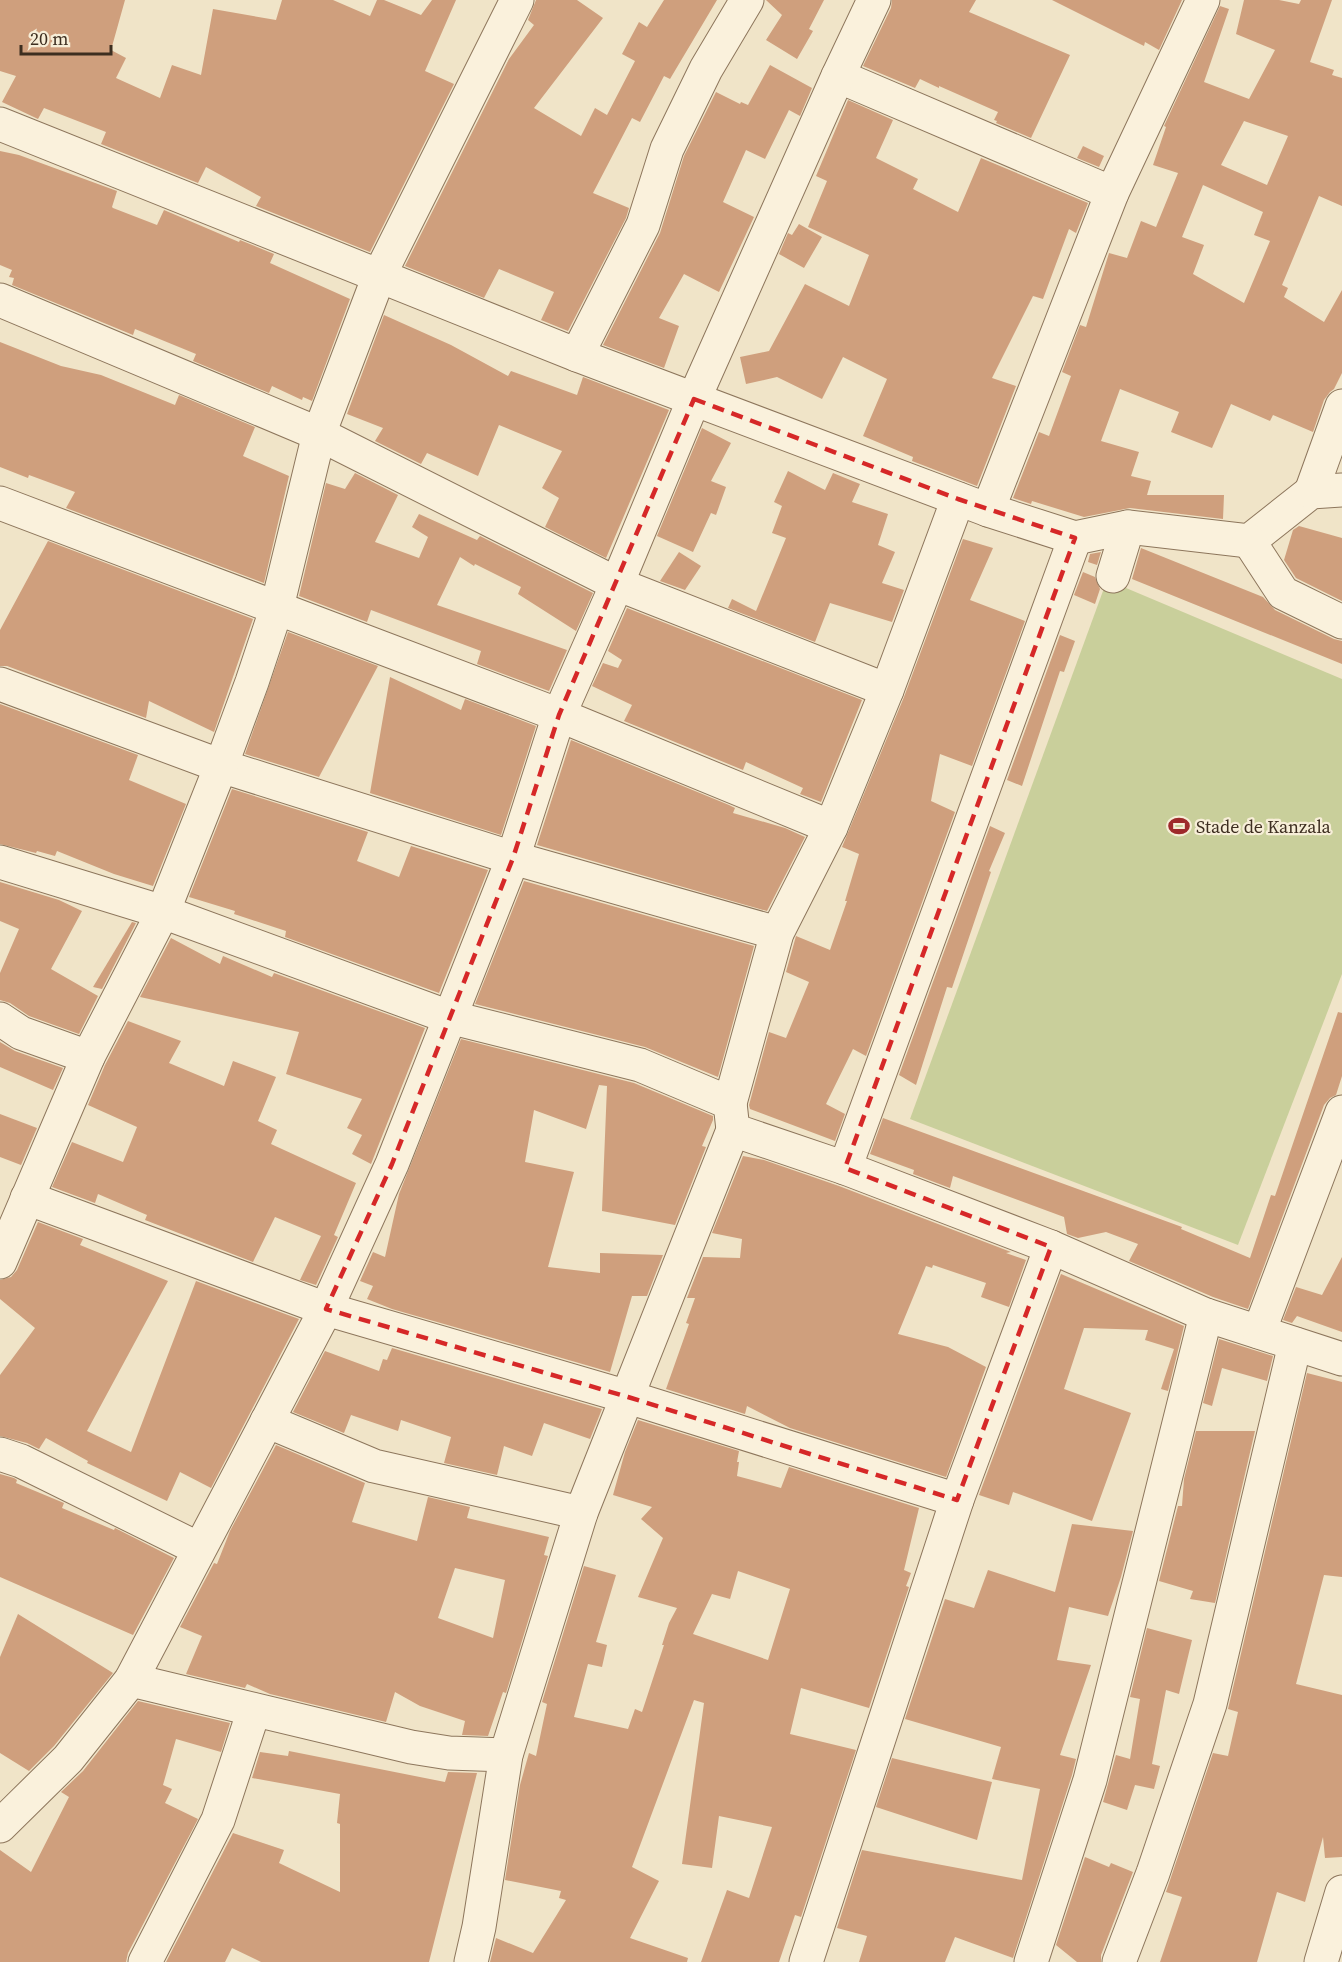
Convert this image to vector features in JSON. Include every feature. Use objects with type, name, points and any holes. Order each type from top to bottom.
[{"type":"street","points":[[0,1262],[88,1058],[163,912],[221,766],[277,607],[319,434],[379,276],[517,0]]},
{"type":"street","points":[[577,355],[643,225],[672,139],[706,69],[747,0]]},
{"type":"street","points":[[0,1826],[68,1759],[130,1680],[326,1309],[392,1164],[513,858],[559,716],[694,399],[874,0]]},
{"type":"street","points":[[988,510],[1112,193],[1203,0]]},
{"type":"street","points":[[838,76],[1112,193]]},
{"type":"street","points":[[0,124],[577,355],[958,499],[1075,538],[1128,527],[1249,541],[1326,491],[1342,406]]},
{"type":"street","points":[[0,300],[319,434],[617,584],[887,690]]},
{"type":"street","points":[[471,1962],[506,1755],[581,1514],[628,1396],[731,1116],[777,933],[831,828],[887,690],[958,499]]},
{"type":"street","points":[[0,503],[559,716],[831,828]]},
{"type":"street","points":[[1113,576],[1128,527]]},
{"type":"street","points":[[845,1167],[1075,538]]},
{"type":"street","points":[[1249,541],[1283,593],[1342,622]]},
{"type":"street","points":[[0,684],[221,766],[513,858],[777,933]]},
{"type":"street","points":[[0,862],[163,912],[449,1017],[640,1065],[731,1116],[845,1167],[1051,1247],[1206,1315],[1342,1359]]},
{"type":"street","points":[[0,1019],[21,1033],[88,1058]]},
{"type":"street","points":[[1259,1332],[1342,1112]]},
{"type":"street","points":[[27,1198],[326,1309],[628,1396],[957,1500]]},
{"type":"street","points":[[806,1962],[957,1500],[1051,1247]]},
{"type":"street","points":[[1031,1962],[1090,1780],[1206,1315]]},
{"type":"street","points":[[1119,1962],[1153,1873],[1210,1704],[1295,1344]]},
{"type":"street","points":[[267,1421],[374,1466],[581,1514]]},
{"type":"street","points":[[0,1454],[21,1461],[199,1548]]},
{"type":"street","points":[[130,1680],[411,1747],[449,1753],[506,1755]]},
{"type":"street","points":[[145,1962],[218,1820],[254,1710]]},
{"type":"street","points":[[1321,1962],[1340,1910]]},
{"type":"highlighted area","points":[[694,399],[958,499],[1075,538],[845,1168],[1051,1247],[957,1500],[628,1397],[326,1309],[392,1164],[513,858],[559,715]]},
{"type":"green space","name":"Stade de Kanzala","points":[[1107,580],[1342,679],[1342,974],[1238,1245],[910,1119]]},
{"type":"building","points":[[0,0],[125,0],[111,50],[126,58],[116,78],[160,98],[172,65],[201,75],[213,9],[276,20],[282,0],[333,0],[370,16],[377,0],[384,0],[421,15],[432,0],[456,0],[425,71],[454,84],[370,252],[256,206],[261,197],[206,167],[198,183],[101,144],[106,132],[44,108],[38,119],[2,102],[16,76],[0,71]]},
{"type":"building","points":[[536,0],[577,0],[603,18],[534,108],[581,136],[595,108],[607,115],[635,61],[622,54],[639,22],[647,27],[664,0],[717,0],[670,79],[664,76],[640,122],[632,118],[593,193],[629,208],[568,331],[541,320],[554,292],[499,269],[484,298],[405,266],[509,59],[534,25],[528,20]]},
{"type":"building","points":[[766,0],[824,0],[809,29],[813,31],[797,59],[766,40],[782,15]]},
{"type":"building","points":[[892,0],[976,0],[969,12],[1070,55],[1031,138],[996,123],[997,121],[994,120],[998,112],[939,86],[939,88],[920,79],[915,88],[863,66],[891,8]]},
{"type":"building","points":[[1052,0],[1182,0],[1159,50],[1145,42],[1144,46]]},
{"type":"building","points":[[1244,0],[1279,0],[1299,4],[1301,0],[1332,0],[1310,62],[1334,70],[1332,75],[1342,78],[1342,206],[1319,196],[1282,285],[1288,288],[1284,297],[1324,322],[1342,290],[1342,373],[1334,389],[1324,400],[1313,432],[1273,415],[1270,421],[1231,404],[1212,448],[1171,432],[1179,412],[1120,389],[1101,441],[1139,452],[1131,476],[1151,481],[1147,495],[1224,495],[1223,519],[1130,508],[1084,517],[1032,501],[1031,504],[1013,498],[1039,432],[1049,436],[1071,376],[1062,372],[1080,325],[1086,327],[1109,253],[1127,258],[1141,221],[1156,227],[1178,173],[1153,165],[1166,127],[1164,126],[1220,6],[1229,9],[1204,82],[1249,99],[1275,50],[1236,34]],"holes":[[[1244,121],[1288,136],[1267,185],[1221,165]],[[1203,185],[1263,212],[1254,235],[1270,241],[1244,303],[1193,274],[1204,245],[1182,237]]]},
{"type":"building","points":[[770,65],[812,88],[800,116],[789,110],[765,159],[746,150],[723,202],[754,217],[719,292],[684,274],[659,318],[679,326],[664,368],[603,345],[660,233],[684,156],[716,92],[740,104],[741,102],[748,105]]},
{"type":"building","points":[[848,100],[893,120],[876,158],[918,179],[913,189],[958,212],[981,158],[1088,203],[1076,233],[1069,229],[1043,299],[1033,296],[992,378],[1016,386],[977,486],[912,461],[913,457],[863,436],[887,379],[843,357],[822,399],[777,377],[746,384],[740,357],[769,351],[805,284],[849,306],[869,255],[808,227],[827,181],[816,176]]},
{"type":"building","points":[[1083,146],[1104,156],[1099,167],[1077,158]]},
{"type":"building","points":[[0,151],[19,155],[117,191],[113,208],[157,225],[164,210],[239,242],[240,240],[274,254],[270,263],[350,299],[312,401],[303,397],[302,400],[272,386],[269,393],[193,361],[196,354],[135,329],[133,335],[12,285],[14,278],[9,277],[12,270],[0,265]]},
{"type":"building","points":[[799,224],[822,237],[804,268],[779,254],[788,233],[792,235]]},
{"type":"building","points":[[384,315],[451,345],[508,376],[511,371],[577,395],[583,377],[669,410],[606,558],[545,527],[559,498],[542,488],[562,451],[499,425],[478,476],[427,453],[421,464],[375,441],[383,428],[347,414]]},
{"type":"building","points":[[0,342],[61,366],[101,375],[175,405],[179,395],[255,427],[243,456],[289,476],[264,583],[66,508],[75,492],[0,467]]},
{"type":"building","points":[[702,428],[731,443],[711,481],[726,487],[716,515],[711,513],[693,552],[657,536]]},
{"type":"building","points":[[788,471],[825,490],[833,473],[860,484],[852,502],[888,514],[878,545],[895,552],[882,583],[904,590],[892,622],[830,603],[815,642],[728,608],[732,599],[756,611],[786,538],[772,533],[782,506],[774,502]]},
{"type":"building","points":[[355,473],[398,495],[375,542],[419,558],[428,537],[412,527],[419,514],[477,540],[480,536],[593,593],[576,631],[518,594],[521,587],[475,564],[474,566],[460,557],[437,605],[567,650],[549,691],[477,664],[481,651],[371,610],[367,622],[299,596],[326,483],[345,489]]},
{"type":"building","points":[[1299,526],[1342,538],[1342,601],[1296,578],[1284,560],[1293,530]]},
{"type":"building","points":[[963,539],[993,548],[970,600],[1025,621],[972,766],[940,754],[931,801],[955,812],[866,1056],[853,1049],[826,1104],[845,1114],[835,1141],[750,1109],[749,1105],[769,1032],[786,1038],[809,982],[786,972],[796,936],[830,950],[847,901],[845,901],[859,854],[842,847],[904,697]]},
{"type":"building","points":[[48,541],[253,619],[214,732],[149,701],[146,718],[7,666],[0,666],[0,630]]},
{"type":"building","points":[[1141,548],[1263,597],[1275,610],[1342,641],[1342,664],[1132,579]]},
{"type":"building","points":[[679,552],[701,566],[685,590],[660,581]]},
{"type":"building","points":[[1101,552],[1097,565],[1088,562],[1090,554]]},
{"type":"building","points":[[1083,572],[1095,577],[1100,589],[1095,604],[1074,595]]},
{"type":"building","points":[[627,608],[862,700],[821,802],[800,794],[803,788],[746,762],[743,770],[624,721],[632,705],[592,686],[603,663],[618,668],[622,660],[608,651]]},
{"type":"building","points":[[288,632],[378,666],[319,777],[245,754]]},
{"type":"building","points":[[1060,635],[1075,641],[1064,672],[1060,671],[1022,786],[1007,780]]},
{"type":"building","points":[[390,677],[461,710],[465,699],[536,726],[501,835],[370,793]]},
{"type":"building","points":[[0,704],[138,755],[129,780],[186,804],[153,886],[114,874],[57,851],[55,856],[0,844]]},
{"type":"building","points":[[571,740],[729,805],[735,808],[733,813],[785,828],[805,837],[767,911],[537,845]]},
{"type":"building","points":[[232,789],[368,832],[357,861],[399,877],[411,846],[488,870],[439,993],[285,937],[286,931],[234,914],[235,911],[189,897]]},
{"type":"building","points":[[990,826],[1005,833],[989,871],[991,872],[952,988],[947,987],[916,1085],[899,1075]]},
{"type":"building","points":[[524,881],[754,946],[718,1077],[645,1047],[475,1004]]},
{"type":"building","points":[[0,882],[59,900],[82,911],[51,969],[98,996],[79,1034],[29,1016],[10,1003],[0,1000],[0,973],[19,929],[0,921]]},
{"type":"building","points":[[132,922],[136,923],[102,989],[93,987]]},
{"type":"building","points":[[171,938],[220,964],[223,956],[272,977],[274,973],[425,1028],[371,1164],[352,1154],[362,1135],[347,1128],[362,1099],[286,1074],[299,1032],[140,997]]},
{"type":"building","points":[[1338,1012],[1342,1013],[1342,1076],[1336,1095],[1324,1105],[1248,1309],[1213,1297],[1129,1261],[1138,1244],[1106,1232],[1078,1238],[1067,1234],[1064,1217],[953,1176],[950,1188],[913,1174],[914,1170],[870,1154],[883,1118],[1182,1227],[1181,1229],[1250,1258],[1271,1195],[1275,1196]]},
{"type":"building","points":[[128,1021],[181,1041],[169,1063],[224,1086],[233,1061],[276,1077],[258,1121],[277,1130],[271,1144],[356,1183],[334,1235],[338,1237],[316,1285],[300,1280],[321,1236],[275,1217],[253,1262],[145,1220],[147,1215],[98,1194],[95,1203],[52,1187],[72,1142],[123,1162],[137,1127],[88,1105],[105,1065]]},
{"type":"building","points":[[461,1039],[634,1083],[713,1116],[702,1146],[706,1147],[675,1225],[602,1211],[607,1086],[599,1085],[586,1129],[534,1110],[525,1162],[574,1172],[548,1267],[600,1273],[600,1253],[663,1255],[647,1296],[632,1296],[610,1372],[392,1309],[367,1299],[373,1286],[360,1281],[373,1252],[385,1257],[399,1194]]},
{"type":"building","points":[[0,1042],[15,1051],[63,1068],[53,1090],[0,1067]]},
{"type":"building","points":[[0,1114],[37,1128],[21,1165],[0,1157]]},
{"type":"building","points":[[743,1156],[764,1160],[839,1186],[1011,1252],[1006,1253],[1026,1260],[1009,1307],[981,1297],[986,1283],[933,1265],[932,1268],[926,1266],[898,1334],[948,1347],[986,1367],[946,1477],[790,1428],[747,1406],[745,1414],[666,1389],[689,1324],[686,1323],[695,1298],[687,1298],[703,1257],[740,1258],[742,1239],[712,1233]]},
{"type":"building","points":[[38,1222],[83,1239],[80,1245],[168,1281],[87,1431],[131,1452],[196,1281],[299,1319],[211,1488],[180,1472],[167,1501],[87,1463],[88,1461],[46,1438],[39,1449],[27,1443],[0,1436],[0,1375],[35,1328],[0,1299],[0,1280],[11,1277],[17,1270]]},
{"type":"building","points":[[1342,1257],[1342,1332],[1297,1316],[1292,1323],[1283,1320],[1296,1287],[1322,1295]]},
{"type":"building","points":[[1061,1274],[1184,1326],[1168,1391],[1161,1389],[1174,1349],[1145,1340],[1148,1330],[1084,1328],[1064,1389],[1131,1413],[1092,1521],[1013,1492],[1009,1505],[979,1495]]},
{"type":"building","points":[[1219,1339],[1273,1356],[1267,1381],[1222,1368],[1212,1406],[1203,1403]]},
{"type":"building","points":[[392,1348],[602,1409],[590,1439],[544,1423],[532,1456],[504,1446],[497,1475],[444,1463],[451,1437],[401,1420],[398,1431],[351,1415],[344,1433],[293,1412],[325,1351],[379,1371],[383,1359],[387,1360]]},
{"type":"building","points":[[1307,1373],[1342,1382],[1342,1577],[1324,1575],[1296,1684],[1342,1695],[1342,1857],[1325,1858],[1323,1837],[1305,1902],[1277,1892],[1257,1962],[1160,1962],[1182,1897],[1166,1892],[1213,1753],[1228,1756],[1238,1712],[1228,1709]]},
{"type":"building","points":[[638,1420],[739,1451],[737,1476],[781,1488],[789,1467],[919,1508],[904,1570],[911,1573],[906,1586],[909,1587],[869,1708],[801,1688],[790,1734],[856,1750],[801,1917],[795,1915],[779,1962],[701,1962],[727,1890],[749,1898],[772,1827],[719,1816],[712,1868],[682,1864],[704,1703],[694,1700],[632,1867],[659,1881],[630,1938],[688,1958],[687,1962],[490,1962],[496,1938],[533,1953],[566,1900],[559,1898],[561,1891],[505,1880],[520,1785],[529,1753],[536,1756],[547,1704],[542,1702],[584,1566],[616,1575],[596,1642],[607,1645],[602,1667],[588,1664],[574,1717],[628,1729],[635,1709],[642,1712],[669,1623],[677,1608],[638,1597],[663,1538],[641,1519],[652,1507],[613,1495],[625,1452]],"holes":[[[738,1571],[790,1589],[768,1660],[693,1634],[712,1594],[730,1599]]]},
{"type":"building","points":[[1196,1431],[1255,1431],[1215,1603],[1190,1599],[1193,1591],[1159,1581],[1178,1506],[1182,1506],[1184,1479]]},
{"type":"building","points":[[276,1445],[365,1483],[352,1522],[417,1541],[428,1497],[470,1507],[467,1518],[549,1537],[544,1555],[548,1556],[506,1693],[503,1692],[488,1736],[462,1735],[465,1721],[420,1706],[395,1692],[386,1722],[270,1694],[247,1684],[245,1688],[186,1674],[202,1636],[180,1627],[214,1563],[217,1564],[230,1531]],"holes":[[[455,1568],[505,1580],[493,1638],[438,1618]]]},
{"type":"building","points":[[0,1474],[14,1478],[17,1480],[16,1483],[64,1503],[62,1508],[114,1530],[115,1528],[174,1558],[133,1635],[0,1577]]},
{"type":"building","points":[[1072,1524],[1133,1531],[1108,1616],[1069,1607],[1057,1660],[1091,1665],[1060,1755],[1076,1759],[1072,1775],[1013,1958],[955,1937],[945,1962],[859,1962],[867,1936],[837,1928],[862,1850],[1022,1880],[1040,1789],[992,1779],[1001,1747],[905,1719],[945,1599],[974,1608],[988,1570],[1055,1592]]},
{"type":"building","points":[[18,1614],[113,1673],[54,1746],[29,1771],[0,1753],[0,1657]]},
{"type":"building","points":[[1147,1628],[1192,1640],[1179,1694],[1166,1690],[1152,1764],[1160,1766],[1154,1789],[1135,1785],[1127,1810],[1103,1802],[1116,1755],[1130,1759],[1140,1699],[1130,1697]]},
{"type":"building","points":[[138,1701],[230,1723],[221,1752],[176,1739],[163,1785],[172,1789],[165,1803],[198,1819],[128,1953],[126,1962],[0,1962],[0,1850],[31,1872],[69,1797],[61,1792],[83,1771]]},
{"type":"building","points":[[289,1751],[445,1782],[448,1772],[477,1773],[429,1962],[261,1962],[232,1948],[225,1962],[166,1962],[233,1833],[284,1850],[279,1863],[340,1892],[340,1824],[337,1823],[340,1794],[252,1778],[260,1752],[288,1756]]},
{"type":"building","points":[[892,1758],[992,1782],[977,1840],[876,1807]]},
{"type":"building","points":[[1085,1857],[1109,1867],[1111,1863],[1133,1872],[1101,1955],[1101,1962],[1077,1962],[1056,1945]]},
{"type":"place","name":"Stade de Kanzala","points":[[1179,826]]}]
